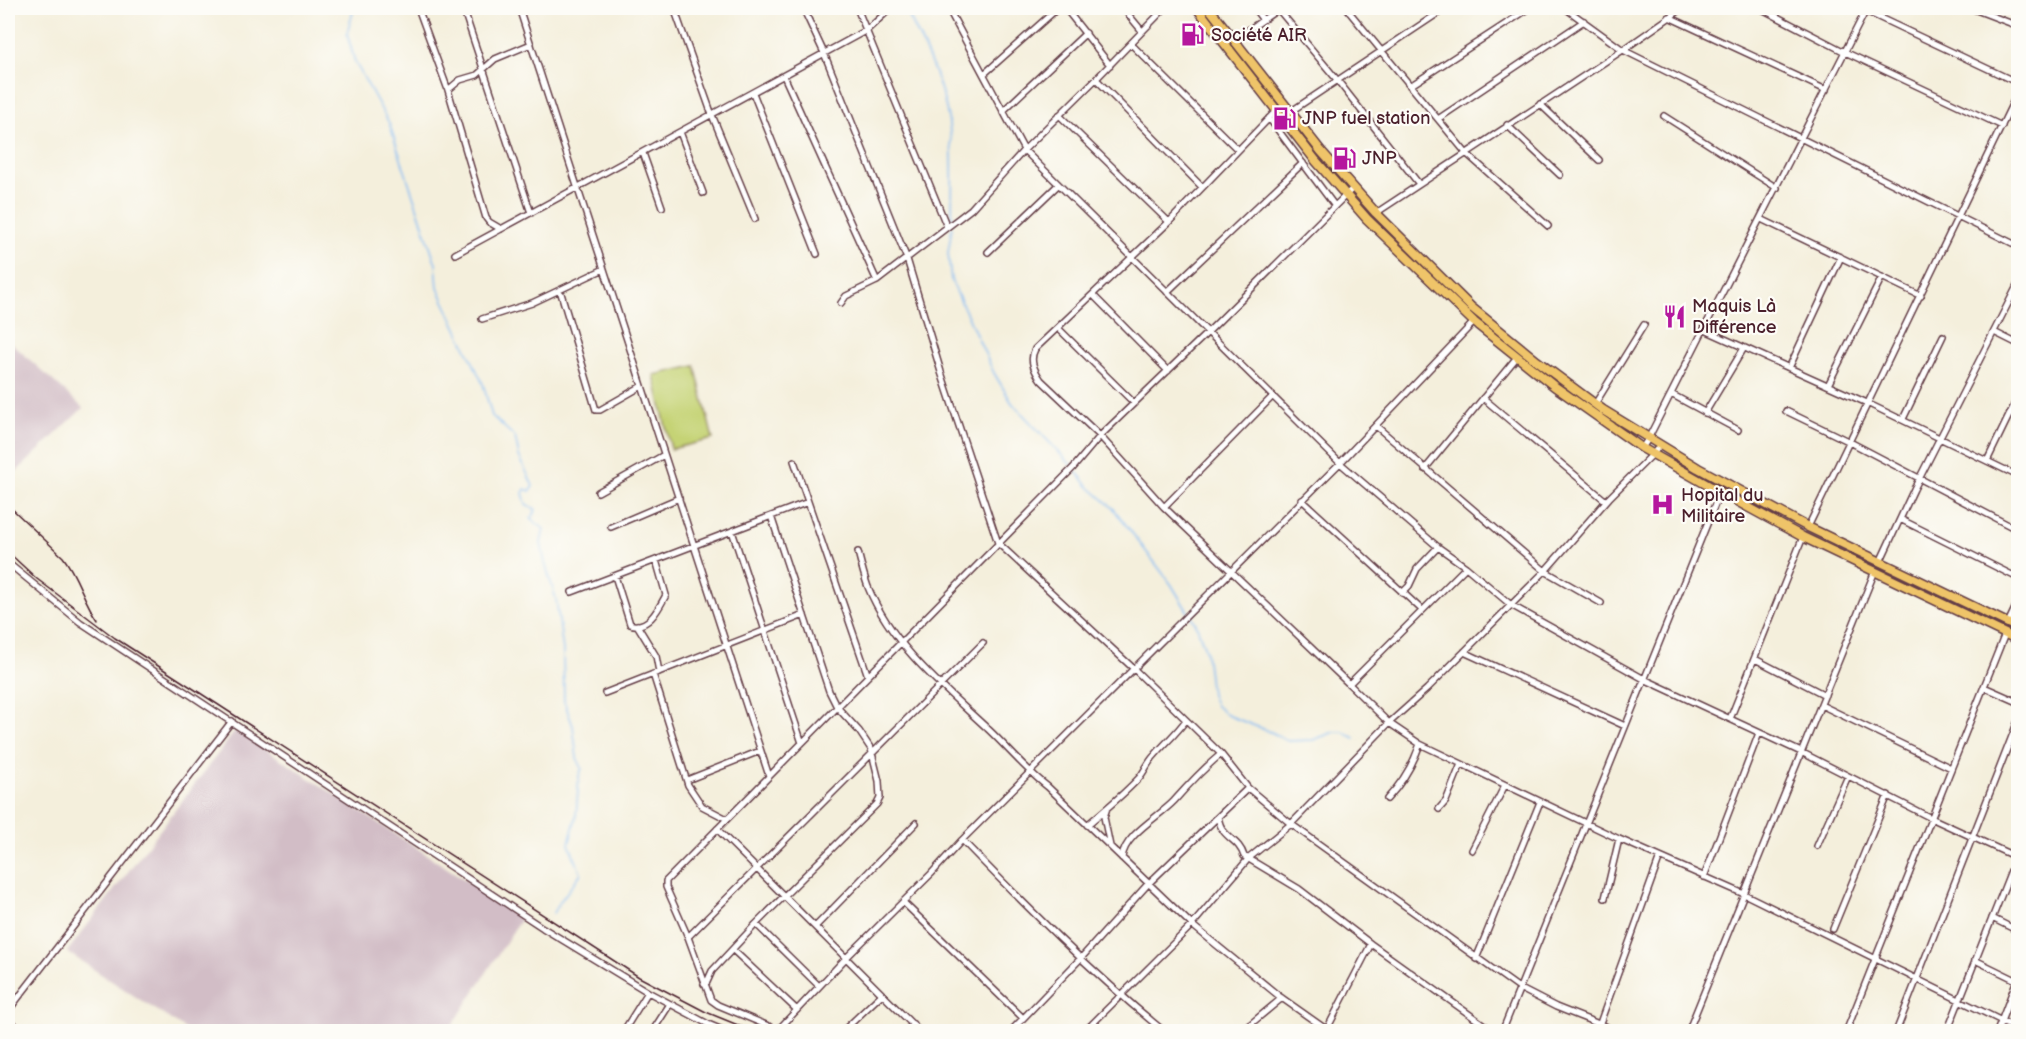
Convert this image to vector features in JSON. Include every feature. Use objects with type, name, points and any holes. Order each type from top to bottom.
[{"type":"main road","points":[[1197,8],[1344,195],[1474,322],[1517,357],[1590,412],[1642,447],[1720,492],[1803,537],[2019,640]]},
{"type":"main road","points":[[1209,8],[1290,112],[1376,213],[1471,307],[1537,361],[1595,404],[1698,468],[1808,527],[2019,628]]},
{"type":"street","points":[[418,8],[448,90],[486,218],[501,229]]},
{"type":"street","points":[[463,8],[531,213]]},
{"type":"street","points":[[519,8],[769,777]]},
{"type":"street","points":[[674,8],[712,115],[755,219]]},
{"type":"street","points":[[803,8],[824,53],[907,259],[941,372],[998,543],[1133,668],[1221,754],[1248,788],[1291,824],[1476,959],[1520,988],[1556,1007],[1619,1032]]},
{"type":"street","points":[[857,8],[947,227]]},
{"type":"street","points":[[455,254],[867,30],[891,8]]},
{"type":"street","points":[[948,8],[1023,150],[1340,463],[1438,547],[1511,605],[1644,679],[1802,752],[1931,818],[2018,856],[1947,1032]]},
{"type":"street","points":[[984,74],[1058,8]]},
{"type":"street","points":[[1065,8],[1110,65]]},
{"type":"street","points":[[1123,8],[1142,31]]},
{"type":"street","points":[[841,303],[846,296],[877,281],[971,209],[1023,150],[1096,80],[1165,8]]},
{"type":"street","points":[[1254,8],[1263,20]]},
{"type":"street","points":[[1234,40],[1279,8],[1419,184]]},
{"type":"street","points":[[1346,8],[1466,153],[1548,226]]},
{"type":"street","points":[[1290,112],[1446,8]]},
{"type":"street","points":[[1410,86],[1530,8]]},
{"type":"street","points":[[1565,8],[1623,50],[2019,246]]},
{"type":"street","points":[[1376,213],[1683,8]]},
{"type":"street","points":[[1760,8],[1845,52],[2002,126]]},
{"type":"street","points":[[1642,447],[1777,188],[1845,52],[1864,8],[2019,83]]},
{"type":"street","points":[[1971,8],[2019,26]]},
{"type":"street","points":[[1669,17],[1826,90]]},
{"type":"street","points":[[1438,119],[1584,21]]},
{"type":"street","points":[[1003,111],[1086,33]]},
{"type":"street","points":[[448,90],[460,80],[477,75],[495,59],[531,44]]},
{"type":"street","points":[[1131,44],[1238,150]]},
{"type":"street","points":[[784,76],[877,281]]},
{"type":"street","points":[[1096,80],[1202,187]]},
{"type":"street","points":[[1808,527],[2019,92]]},
{"type":"street","points":[[753,93],[817,254]]},
{"type":"street","points":[[1540,104],[1599,159]]},
{"type":"street","points":[[1276,111],[1169,222],[1035,350],[1032,357],[1033,366],[1041,380],[1100,436],[1164,507],[1230,572],[1389,723],[1420,744],[1660,858],[1744,894],[2019,1029]]},
{"type":"street","points":[[1059,115],[1169,222]]},
{"type":"street","points":[[1664,116],[1777,188]]},
{"type":"street","points":[[1269,118],[1334,205]]},
{"type":"street","points":[[1507,125],[1560,176]]},
{"type":"street","points":[[680,132],[703,193]]},
{"type":"street","points":[[643,153],[662,207]]},
{"type":"street","points":[[1167,292],[1303,163]]},
{"type":"street","points":[[988,252],[1058,185]]},
{"type":"street","points":[[1353,188],[1100,436],[1073,468],[665,884],[711,1000],[777,1031],[1029,772],[1340,463],[1474,322]]},
{"type":"street","points":[[1761,219],[1921,296]]},
{"type":"street","points":[[1789,368],[1841,257]]},
{"type":"street","points":[[482,319],[532,303],[604,269]]},
{"type":"street","points":[[1828,385],[1882,277]]},
{"type":"street","points":[[1880,562],[1940,437],[2019,284]]},
{"type":"street","points":[[560,290],[596,410],[600,410],[642,386]]},
{"type":"street","points":[[1093,295],[1168,371]]},
{"type":"street","points":[[1595,404],[1644,325]]},
{"type":"street","points":[[1058,328],[1134,403]]},
{"type":"street","points":[[1705,330],[1903,419],[2019,476]]},
{"type":"street","points":[[1994,332],[2019,344]]},
{"type":"street","points":[[1903,419],[1943,336]]},
{"type":"street","points":[[1705,413],[1744,348]]},
{"type":"street","points":[[1425,469],[1517,357]]},
{"type":"street","points":[[1671,394],[1738,430]]},
{"type":"street","points":[[1164,507],[1273,396]]},
{"type":"street","points":[[1987,461],[2019,397]]},
{"type":"street","points":[[1483,398],[1606,501]]},
{"type":"street","points":[[1786,411],[2019,530]]},
{"type":"street","points":[[1376,426],[1545,571],[1601,603]]},
{"type":"street","points":[[1084,1032],[1192,925],[1249,858],[1291,824],[1389,723],[1427,689],[1545,571],[1606,501],[1660,445]]},
{"type":"street","points":[[598,492],[664,455]]},
{"type":"street","points":[[794,461],[868,676]]},
{"type":"street","points":[[1502,1032],[1720,492]]},
{"type":"street","points":[[611,526],[679,498]]},
{"type":"street","points":[[1302,500],[1422,610]]},
{"type":"street","points":[[572,592],[808,502]]},
{"type":"street","points":[[704,984],[712,971],[756,924],[878,804],[880,798],[879,781],[872,753],[859,731],[837,708],[829,691],[771,516]]},
{"type":"street","points":[[1900,519],[2019,578]]},
{"type":"street","points":[[732,531],[802,743]]},
{"type":"street","points":[[1730,719],[1803,537]]},
{"type":"street","points":[[1402,594],[1417,570],[1438,547]]},
{"type":"street","points":[[858,552],[868,587],[889,625],[909,652],[940,685],[1192,925],[1282,998],[1328,1030],[1371,944]]},
{"type":"street","points":[[615,576],[630,624],[637,625],[650,620],[666,595],[656,560]]},
{"type":"street","points":[[8,563],[80,622],[543,928],[648,992],[727,1032]]},
{"type":"street","points":[[1349,684],[1466,567]]},
{"type":"street","points":[[1688,1032],[1875,571]]},
{"type":"street","points":[[2008,623],[2019,602]]},
{"type":"street","points":[[605,693],[804,615]]},
{"type":"street","points":[[637,625],[656,656],[656,673],[687,780],[702,806],[727,819]]},
{"type":"street","points":[[1846,1032],[2004,634]]},
{"type":"street","points":[[688,938],[983,643]]},
{"type":"street","points":[[1464,652],[1625,726]]},
{"type":"street","points":[[1755,659],[1825,695]]},
{"type":"street","points":[[1984,687],[2019,702]]},
{"type":"street","points":[[1821,705],[1951,768]]},
{"type":"street","points":[[1087,825],[1118,800],[1141,776],[1155,755],[1186,720]]},
{"type":"street","points":[[1896,1032],[2019,721]]},
{"type":"street","points":[[8,1011],[232,722]]},
{"type":"street","points":[[1704,877],[1759,733]]},
{"type":"street","points":[[1387,799],[1413,764],[1420,744]]},
{"type":"street","points":[[687,780],[760,751]]},
{"type":"street","points":[[1122,858],[1122,851],[1128,842],[1174,802],[1200,771],[1221,754]]},
{"type":"street","points":[[1439,809],[1446,801],[1461,764]]},
{"type":"street","points":[[1817,846],[1848,776]]},
{"type":"street","points":[[1472,850],[1505,785]]},
{"type":"street","points":[[1010,1032],[1148,884],[1248,788]]},
{"type":"street","points":[[1833,929],[1888,795]]},
{"type":"street","points":[[1476,959],[1540,802]]},
{"type":"street","points":[[1107,807],[1104,817],[1111,848]]},
{"type":"street","points":[[1218,817],[1223,833],[1242,850],[1244,856],[1299,889],[1494,1032]]},
{"type":"street","points":[[815,927],[916,823]]},
{"type":"street","points":[[717,830],[920,1032]]},
{"type":"street","points":[[1605,898],[1619,839]]},
{"type":"street","points":[[962,840],[1040,920],[1082,957],[1120,996],[1165,1032]]},
{"type":"street","points":[[1600,1023],[1660,858]]},
{"type":"street","points":[[903,902],[1023,1018]]},
{"type":"street","points":[[1992,918],[2019,931]]},
{"type":"street","points":[[756,924],[819,986]]},
{"type":"street","points":[[733,950],[797,1010]]},
{"type":"street","points":[[1976,960],[2018,979],[1997,1032]]},
{"type":"street","points":[[623,1032],[648,992]]},
{"type":"street","points":[[842,1032],[882,994]]},
{"type":"street","points":[[1241,1032],[1282,998]]},
{"type":"street","points":[[652,1032],[668,1007]]},
{"type":"street","points":[[8,1021],[23,1032]]},
{"type":"street","points":[[704,1032],[708,1024]]},
{"type":"street","points":[[905,1032],[913,1024]]},
{"type":"street","points":[[1249,1025],[1256,1032]]},
{"type":"shaded area","points":[[8,340],[83,408],[8,480]]},
{"type":"shaded area","points":[[236,730],[522,917],[449,1031],[188,1031],[67,952]]},
{"type":"green space","points":[[695,366],[713,439],[671,449],[654,375]]},
{"type":"waterway","points":[[354,8],[347,34],[355,62],[389,123],[436,264],[438,288],[483,384],[492,416],[515,437],[519,456],[533,486],[530,491],[525,489],[523,493],[526,504],[536,510],[531,519],[544,529],[541,543],[556,599],[563,650],[564,701],[573,726],[577,758],[582,768],[579,776],[576,817],[569,844],[581,873],[553,913]]},
{"type":"waterway","points":[[905,8],[931,63],[947,112],[952,159],[952,222]]},
{"type":"waterway","points":[[952,227],[948,253],[951,280],[994,373],[1012,403],[1071,465]]},
{"type":"waterway","points":[[1074,469],[1089,487],[1113,508],[1171,584],[1188,612]]},
{"type":"waterway","points":[[1191,616],[1206,652],[1211,695],[1216,706],[1227,715],[1288,741],[1313,740],[1334,732],[1343,732],[1355,738]]},
{"type":"railway","points":[[8,505],[63,557],[97,620]]},
{"type":"railway","points":[[8,552],[37,579],[115,638],[639,977],[706,1012],[755,1032]]},
{"type":"place","name":"Société AIR","points":[[1193,35]]},
{"type":"place","name":"JNP fuel station","points":[[1284,118]]},
{"type":"place","name":"JNP","points":[[1344,158]]},
{"type":"place","name":"Maquis Là Différence","points":[[1674,316]]},
{"type":"place","name":"Hopital du Militaire","points":[[1663,505]]}]
